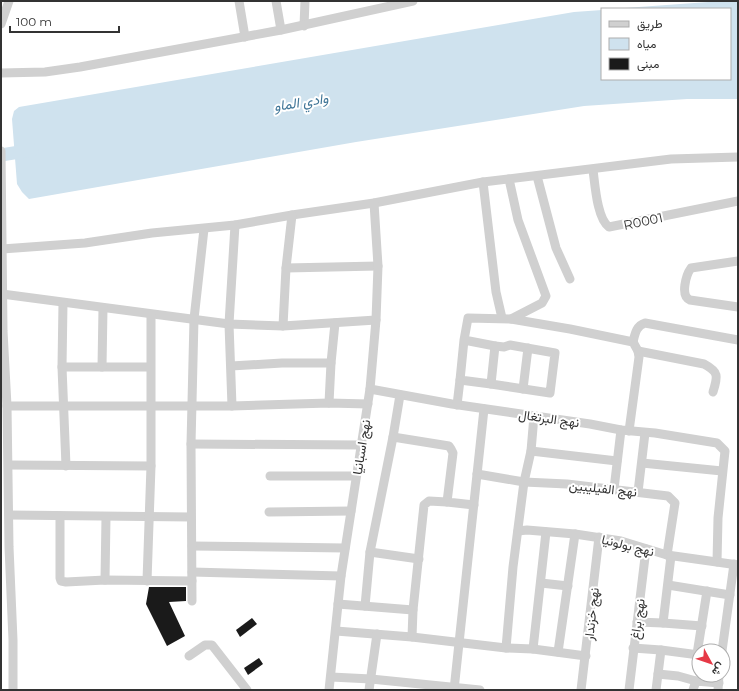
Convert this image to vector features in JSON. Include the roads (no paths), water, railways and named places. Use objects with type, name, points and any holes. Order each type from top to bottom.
[{"type":"street","points":[[1,24],[9,1]]},
{"type":"street","points":[[239,1],[245,37]]},
{"type":"street","points":[[276,1],[281,30]]},
{"type":"street","points":[[304,26],[305,1]]},
{"type":"street","points":[[1,73],[60,70],[304,26],[366,6],[413,1]]},
{"type":"street","points":[[1,151],[3,393],[8,406],[9,465],[5,478],[9,515],[13,690]]},
{"type":"street","points":[[2,249],[85,243],[152,233],[235,225],[374,203],[482,182],[593,170],[671,159],[738,157]]},
{"type":"street","name":"R0001","points":[[593,170],[598,204],[604,223],[612,228],[738,202]]},
{"type":"street","points":[[537,176],[556,248],[570,279]]},
{"type":"street","points":[[510,179],[518,220],[546,296],[542,303],[511,319]]},
{"type":"street","points":[[482,182],[496,292],[502,318]]},
{"type":"street","name":"نهج اسبانيا","points":[[330,690],[341,576],[370,389],[376,320],[378,266],[374,203]]},
{"type":"street","points":[[283,326],[286,268],[292,215]]},
{"type":"street","points":[[232,406],[229,324],[235,225]]},
{"type":"street","points":[[192,601],[191,444],[194,319],[204,229]]},
{"type":"street","points":[[738,261],[691,268],[684,295],[690,300],[738,307]]},
{"type":"street","points":[[286,268],[378,266]]},
{"type":"street","points":[[2,294],[151,315],[229,324],[283,326],[376,320]]},
{"type":"street","points":[[63,303],[62,367],[66,466]]},
{"type":"street","points":[[102,367],[103,308]]},
{"type":"street","points":[[148,581],[151,466],[151,315]]},
{"type":"street","points":[[456,405],[468,318],[511,319],[633,342]]},
{"type":"street","points":[[329,403],[335,323]]},
{"type":"street","points":[[614,489],[617,462],[625,431],[639,357],[638,351],[633,342],[635,333],[641,324],[645,323],[738,340]]},
{"type":"street","points":[[460,380],[550,393],[555,353],[510,344],[504,347],[464,340]]},
{"type":"street","points":[[491,384],[495,346]]},
{"type":"street","points":[[523,389],[528,348]]},
{"type":"street","points":[[638,351],[704,364],[716,373],[717,379],[713,392]]},
{"type":"street","points":[[231,366],[282,363],[331,363]]},
{"type":"street","points":[[62,367],[150,367]]},
{"type":"street","name":"نهج البرتغال","points":[[370,389],[456,405],[590,424],[625,431],[655,433],[717,443],[725,451],[722,471]]},
{"type":"street","points":[[365,606],[370,552],[400,395]]},
{"type":"street","points":[[8,406],[232,406],[329,403],[368,404]]},
{"type":"street","points":[[454,689],[484,409]]},
{"type":"street","points":[[506,648],[512,574],[524,482],[531,451],[534,416]]},
{"type":"street","points":[[638,492],[645,433]]},
{"type":"street","points":[[393,437],[448,446],[451,449],[453,453],[447,502]]},
{"type":"street","points":[[191,444],[361,445]]},
{"type":"street","points":[[531,451],[617,462]]},
{"type":"street","points":[[642,463],[722,471],[718,518],[717,562]]},
{"type":"street","points":[[9,465],[151,466]]},
{"type":"street","name":"نهج الفيليبين","points":[[477,474],[524,482],[567,484],[668,496],[675,503],[669,556]]},
{"type":"street","points":[[270,476],[356,476]]},
{"type":"street","points":[[412,637],[413,610],[424,505],[429,501],[474,506]]},
{"type":"street","points":[[269,512],[351,511]]},
{"type":"street","points":[[9,515],[191,517]]},
{"type":"street","points":[[60,516],[60,580],[66,582],[105,580],[192,582]]},
{"type":"street","points":[[105,580],[106,517]]},
{"type":"street","name":"نهج بولونيا","points":[[518,531],[524,530],[599,537],[631,543],[669,556],[736,564]]},
{"type":"street","points":[[533,649],[546,532]]},
{"type":"street","points":[[558,652],[575,534]]},
{"type":"street","name":"نهج خزندار","points":[[581,690],[599,537]]},
{"type":"street","points":[[192,546],[345,548]]},
{"type":"street","name":"نهج براغ","points":[[629,690],[646,549]]},
{"type":"street","points":[[370,552],[419,560]]},
{"type":"street","points":[[663,623],[668,585],[669,556]]},
{"type":"street","points":[[723,643],[736,564]]},
{"type":"street","points":[[192,572],[341,576]]},
{"type":"street","points":[[540,583],[568,586]]},
{"type":"street","points":[[668,585],[730,595]]},
{"type":"street","points":[[700,643],[707,591]]},
{"type":"street","points":[[338,604],[413,610]]},
{"type":"street","points":[[637,622],[702,626]]},
{"type":"street","points":[[336,631],[412,637],[506,648],[533,649],[586,656]]},
{"type":"street","points":[[369,690],[377,634]]},
{"type":"street","points":[[189,656],[205,645],[212,645],[247,690]]},
{"type":"street","points":[[633,648],[691,654]]},
{"type":"street","points":[[659,690],[658,674],[660,650]]},
{"type":"street","points":[[658,674],[691,679]]},
{"type":"street","points":[[331,677],[371,679],[454,689],[480,690]]},
{"type":"water","points":[[738,1],[738,99],[687,99],[584,106],[356,142],[29,199],[17,184],[12,119],[14,111],[19,107],[574,12],[601,10],[601,80],[731,80],[731,8],[625,8]]},
{"type":"waterway","name":"وادي الماو","points":[[1,155],[32,150]]}]
